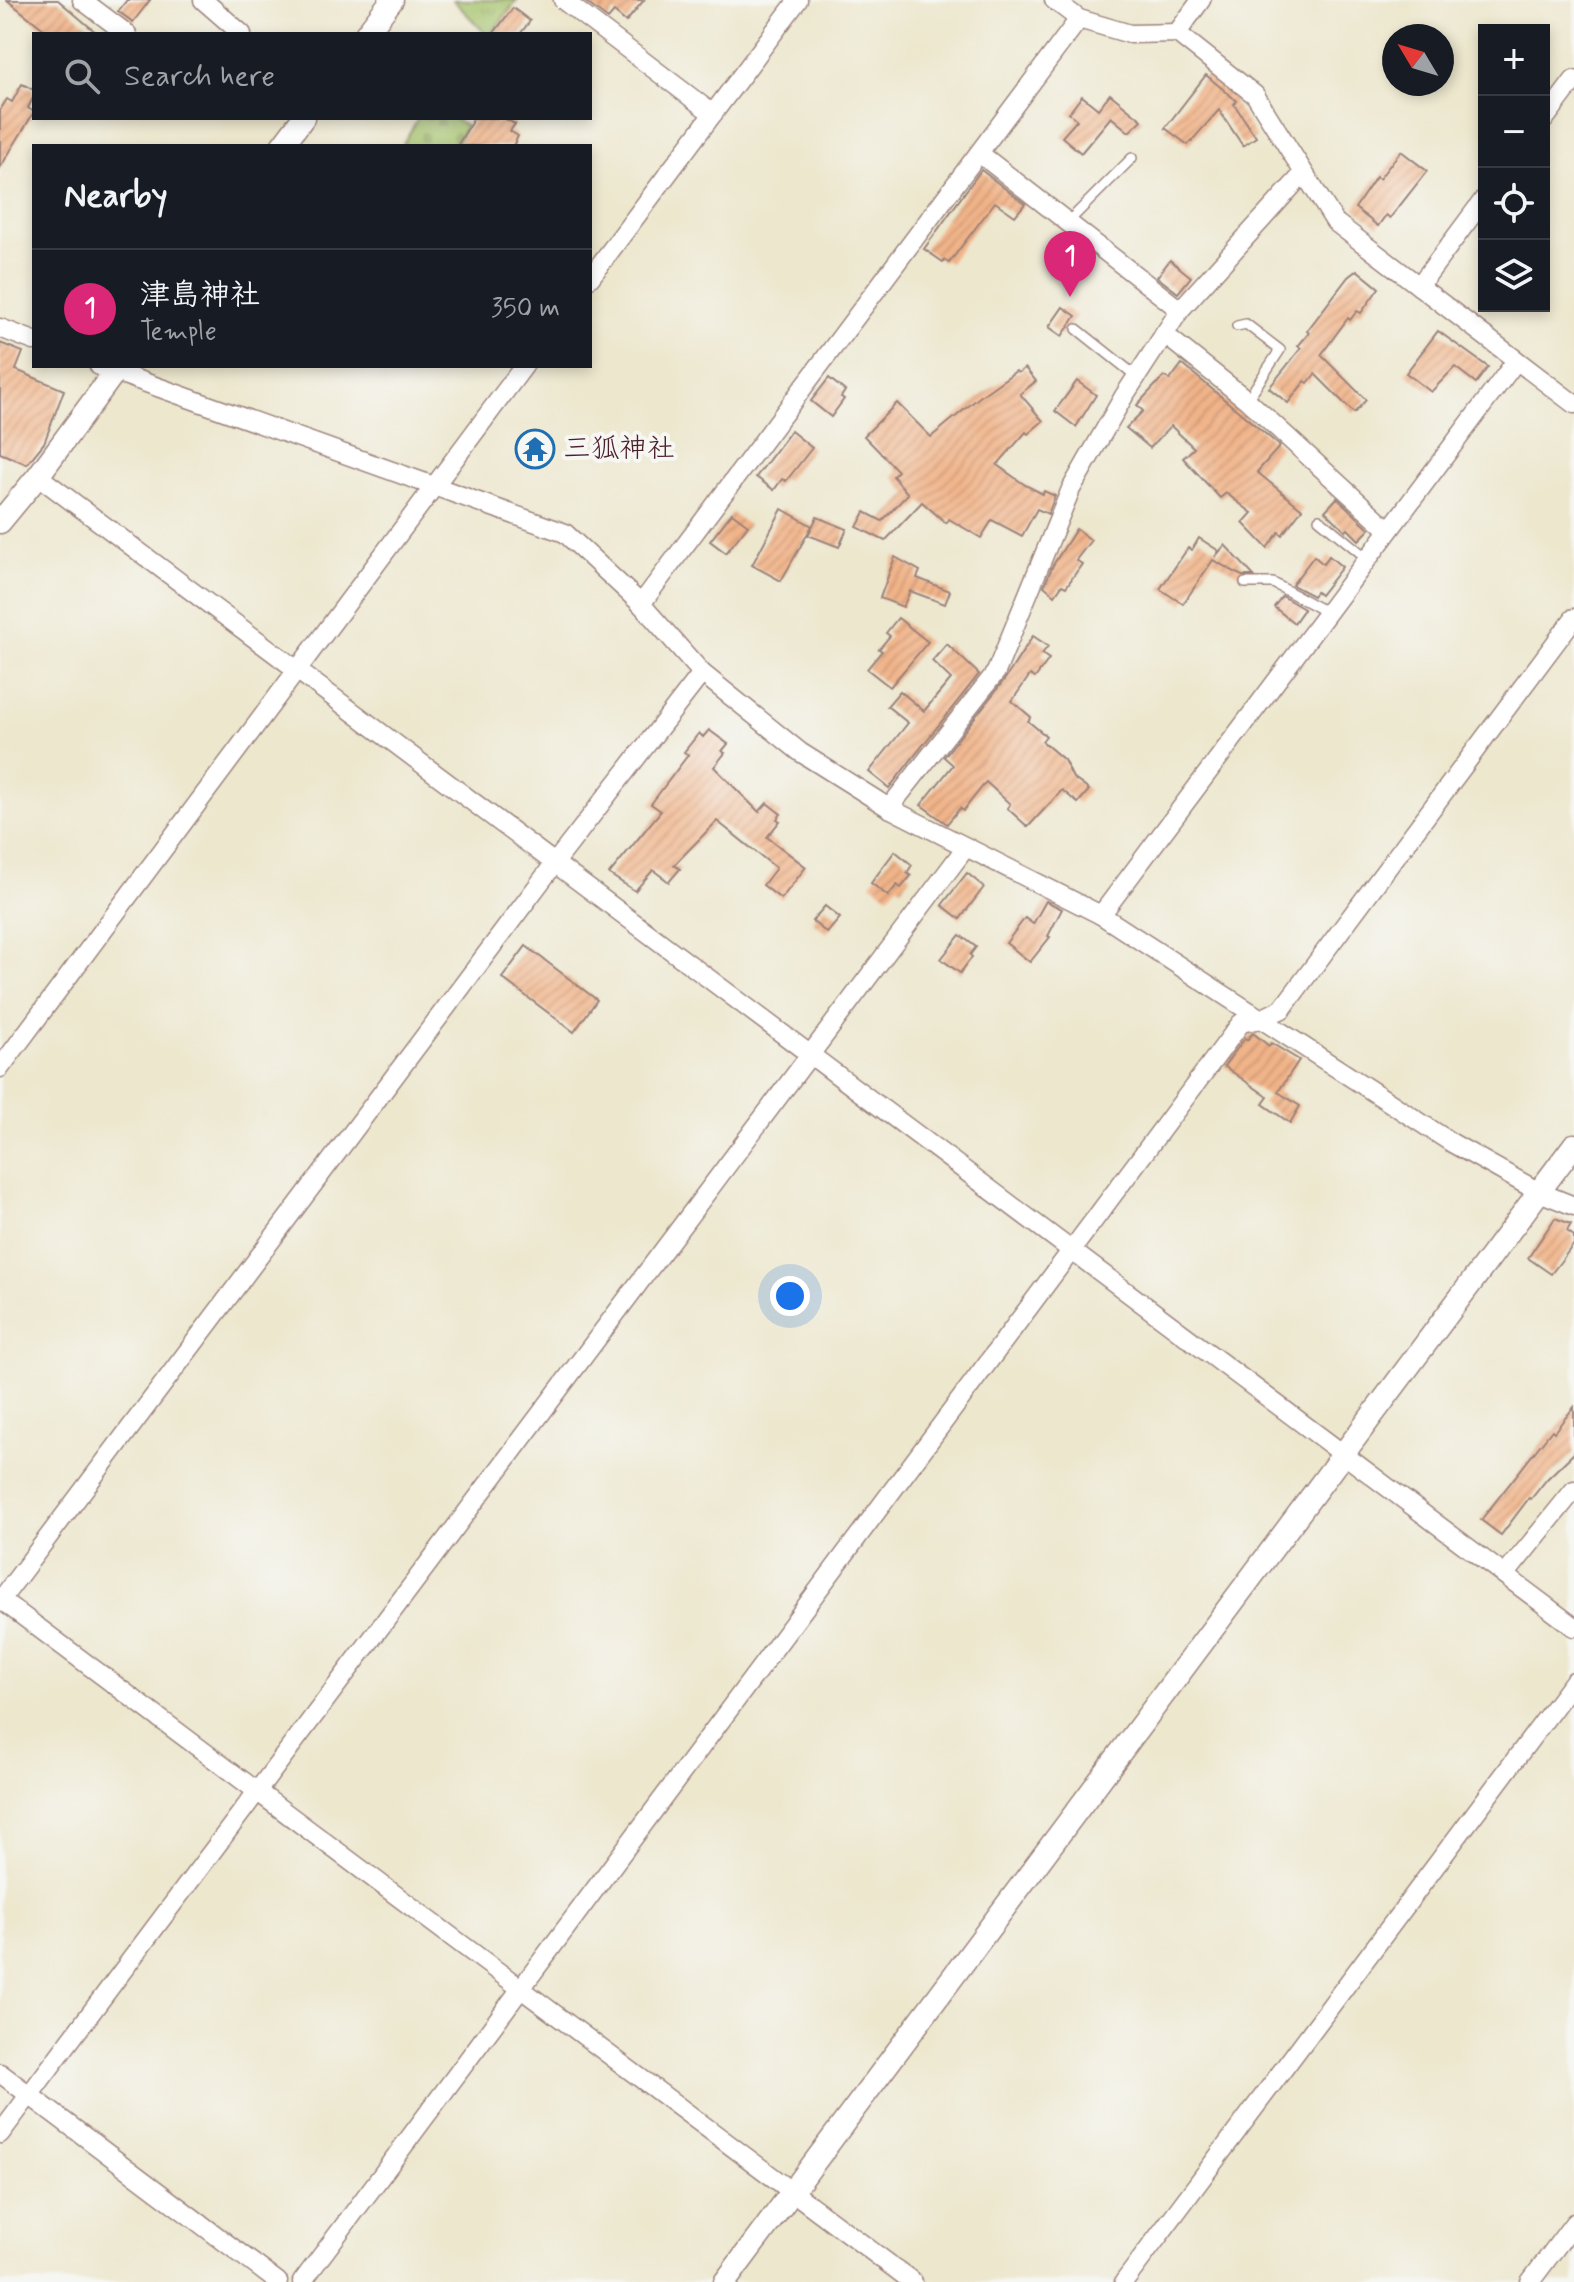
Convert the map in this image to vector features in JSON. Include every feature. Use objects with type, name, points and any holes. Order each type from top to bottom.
[{"type":"street","points":[[82,0],[124,32]]},
{"type":"street","points":[[203,0],[240,32]]},
{"type":"street","points":[[368,32],[392,0]]},
{"type":"street","points":[[563,0],[713,114]]},
{"type":"street","points":[[592,275],[798,0]]},
{"type":"street","points":[[1054,0],[1079,19],[1130,34],[1177,33],[1255,95],[1335,222],[1574,404]]},
{"type":"street","points":[[1177,33],[1201,0]]},
{"type":"street","points":[[641,604],[1079,19]]},
{"type":"street","points":[[1550,112],[1574,80]]},
{"type":"street","points":[[284,144],[302,120]]},
{"type":"street","points":[[979,153],[1180,310]]},
{"type":"street","points":[[889,808],[996,672],[1071,489],[1136,376],[1180,310],[1303,174]]},
{"type":"street","points":[[1419,286],[1478,207]]},
{"type":"street","points":[[0,328],[32,340]]},
{"type":"street","points":[[1164,334],[1247,400],[1389,530]]},
{"type":"street","points":[[1101,915],[1516,361]]},
{"type":"street","points":[[0,522],[38,476],[111,368],[565,533],[641,604],[702,673],[800,752],[889,808],[1101,915],[1452,1143],[1539,1192],[1574,1206]]},
{"type":"street","points":[[0,1068],[523,368]]},
{"type":"street","points":[[38,476],[1574,1627]]},
{"type":"street","points":[[302,2282],[1241,1023],[1261,1019],[1282,1009],[1574,618]]},
{"type":"street","points":[[702,673],[554,864],[0,1600],[913,2282]]},
{"type":"street","points":[[0,2134],[966,847]]},
{"type":"street","points":[[725,2282],[1574,1145]]},
{"type":"street","points":[[1505,1575],[1574,1490]]},
{"type":"street","points":[[1124,2282],[1574,1681]]},
{"type":"street","points":[[0,2073],[278,2282]]},
{"type":"street","points":[[1530,2282],[1574,2223]]},
{"type":"lane","points":[[1069,221],[1132,158]]},
{"type":"lane","points":[[1237,326],[1246,324],[1280,350],[1247,400]]},
{"type":"lane","points":[[1077,329],[1136,376]]},
{"type":"lane","points":[[1319,519],[1368,559]]},
{"type":"lane","points":[[1245,583],[1273,583],[1328,613]]},
{"type":"green space","points":[[453,0],[517,0],[493,32],[484,32]]},
{"type":"green space","points":[[417,120],[456,120],[466,126],[456,144],[403,144]]},
{"type":"building","points":[[7,0],[58,0],[96,32],[47,32]]},
{"type":"building","points":[[127,0],[150,0],[133,22],[118,11]]},
{"type":"building","points":[[583,0],[644,0],[626,22],[614,12],[608,19]]},
{"type":"building","points":[[513,8],[530,21],[522,32],[495,32]]},
{"type":"building","points":[[1206,75],[1237,101],[1234,104],[1256,137],[1243,146],[1219,110],[1188,145],[1165,128]]},
{"type":"building","points":[[22,84],[32,89],[28,108],[32,115],[0,168],[0,110],[7,99],[12,102]]},
{"type":"building","points":[[1110,94],[1142,120],[1129,132],[1111,117],[1081,153],[1062,137],[1077,120],[1069,113],[1082,96],[1098,109]]},
{"type":"building","points":[[473,120],[508,120],[515,124],[510,131],[518,136],[514,144],[458,144]]},
{"type":"building","points":[[1401,151],[1427,171],[1390,218],[1386,215],[1378,226],[1355,208],[1376,177],[1379,179]]},
{"type":"building","points":[[981,170],[1025,204],[1015,216],[995,202],[949,263],[943,262],[924,249]]},
{"type":"building","points":[[1170,260],[1191,277],[1178,293],[1157,277]]},
{"type":"building","points":[[1357,270],[1379,288],[1361,313],[1357,311],[1350,320],[1348,318],[1321,355],[1366,400],[1354,413],[1315,374],[1308,383],[1305,381],[1288,403],[1269,388],[1301,348],[1298,346],[1309,333],[1307,331],[1348,277]]},
{"type":"building","points":[[1063,307],[1076,316],[1062,336],[1049,327]]},
{"type":"building","points":[[1438,331],[1488,367],[1476,383],[1455,367],[1431,392],[1406,373]]},
{"type":"building","points":[[0,343],[23,352],[16,370],[64,390],[44,443],[27,464],[0,453]]},
{"type":"building","points":[[1182,364],[1280,446],[1257,472],[1302,509],[1282,535],[1279,532],[1267,548],[1243,523],[1252,513],[1226,493],[1220,498],[1183,458],[1194,448],[1171,426],[1150,448],[1126,428],[1143,411],[1137,405],[1164,376],[1170,380]]},
{"type":"building","points":[[1025,368],[1036,381],[1020,394],[1043,421],[1028,434],[1026,432],[997,465],[1025,485],[1055,496],[1048,514],[1037,509],[1022,536],[992,520],[981,538],[949,519],[946,523],[922,502],[885,541],[857,527],[865,512],[882,521],[908,494],[893,476],[898,471],[864,436],[897,403],[931,437],[982,395]]},
{"type":"building","points":[[829,378],[845,391],[841,397],[844,399],[831,417],[811,401]]},
{"type":"building","points":[[1077,381],[1096,395],[1076,427],[1055,411]]},
{"type":"building","points":[[791,431],[812,448],[786,481],[782,479],[774,490],[756,477]]},
{"type":"building","points":[[1337,498],[1370,529],[1359,540],[1325,511]]},
{"type":"building","points":[[782,509],[812,526],[781,581],[752,565]]},
{"type":"building","points":[[732,513],[748,525],[726,553],[710,541]]},
{"type":"building","points":[[817,517],[847,529],[839,547],[808,535]]},
{"type":"building","points":[[1076,529],[1091,540],[1076,560],[1082,564],[1066,587],[1062,585],[1055,595],[1044,586],[1053,565]]},
{"type":"building","points":[[1199,538],[1219,551],[1215,557],[1225,545],[1254,576],[1242,576],[1213,560],[1183,604],[1160,589],[1188,548],[1192,550]]},
{"type":"building","points":[[1314,556],[1323,564],[1329,556],[1342,567],[1320,595],[1316,592],[1313,596],[1292,585]]},
{"type":"building","points":[[895,557],[920,571],[917,578],[950,591],[945,604],[910,591],[903,607],[880,598]]},
{"type":"building","points":[[1282,596],[1304,609],[1294,623],[1274,607]]},
{"type":"building","points":[[898,618],[928,642],[890,687],[867,669],[882,651],[879,649],[890,636],[886,633]]},
{"type":"building","points":[[1033,636],[1048,646],[1042,654],[1049,659],[1035,678],[1030,675],[1012,701],[1031,717],[1028,721],[1046,736],[1042,741],[1064,760],[1073,778],[1089,790],[1078,803],[1062,790],[1028,827],[1007,808],[1010,804],[986,782],[963,811],[960,808],[947,824],[921,805],[953,765],[944,757],[1005,679]]},
{"type":"building","points":[[947,644],[979,674],[889,788],[869,772],[908,723],[887,706],[900,691],[924,711],[951,679],[932,661]]},
{"type":"building","points":[[709,730],[728,744],[714,767],[759,812],[767,803],[781,814],[777,819],[780,821],[767,837],[806,867],[781,899],[763,885],[776,868],[717,821],[674,865],[680,869],[669,882],[653,870],[635,891],[609,874],[661,811],[651,804],[688,755],[684,752],[699,733],[703,737]]},
{"type":"building","points":[[895,851],[912,865],[907,873],[911,876],[901,888],[897,885],[888,896],[871,883]]},
{"type":"building","points":[[967,873],[984,887],[960,919],[942,905]]},
{"type":"building","points":[[1046,901],[1062,909],[1050,937],[1030,962],[1006,943],[1025,918],[1033,924]]},
{"type":"building","points":[[825,906],[840,918],[827,933],[812,921]]},
{"type":"building","points":[[960,935],[976,947],[960,973],[941,959]]},
{"type":"building","points":[[526,946],[597,1000],[574,1032],[502,978]]},
{"type":"building","points":[[1253,1033],[1269,1046],[1271,1043],[1299,1060],[1278,1092],[1300,1106],[1290,1123],[1263,1104],[1268,1097],[1224,1066],[1245,1038],[1247,1040]]},
{"type":"building","points":[[1555,1218],[1571,1224],[1567,1231],[1574,1236],[1574,1244],[1551,1274],[1528,1258]]},
{"type":"building","points":[[1574,1407],[1574,1453],[1529,1498],[1501,1535],[1481,1520]]},
{"type":"place","name":"津島神社","points":[[1070,297]]},
{"type":"place","name":"三狐神社","points":[[535,449]]}]
